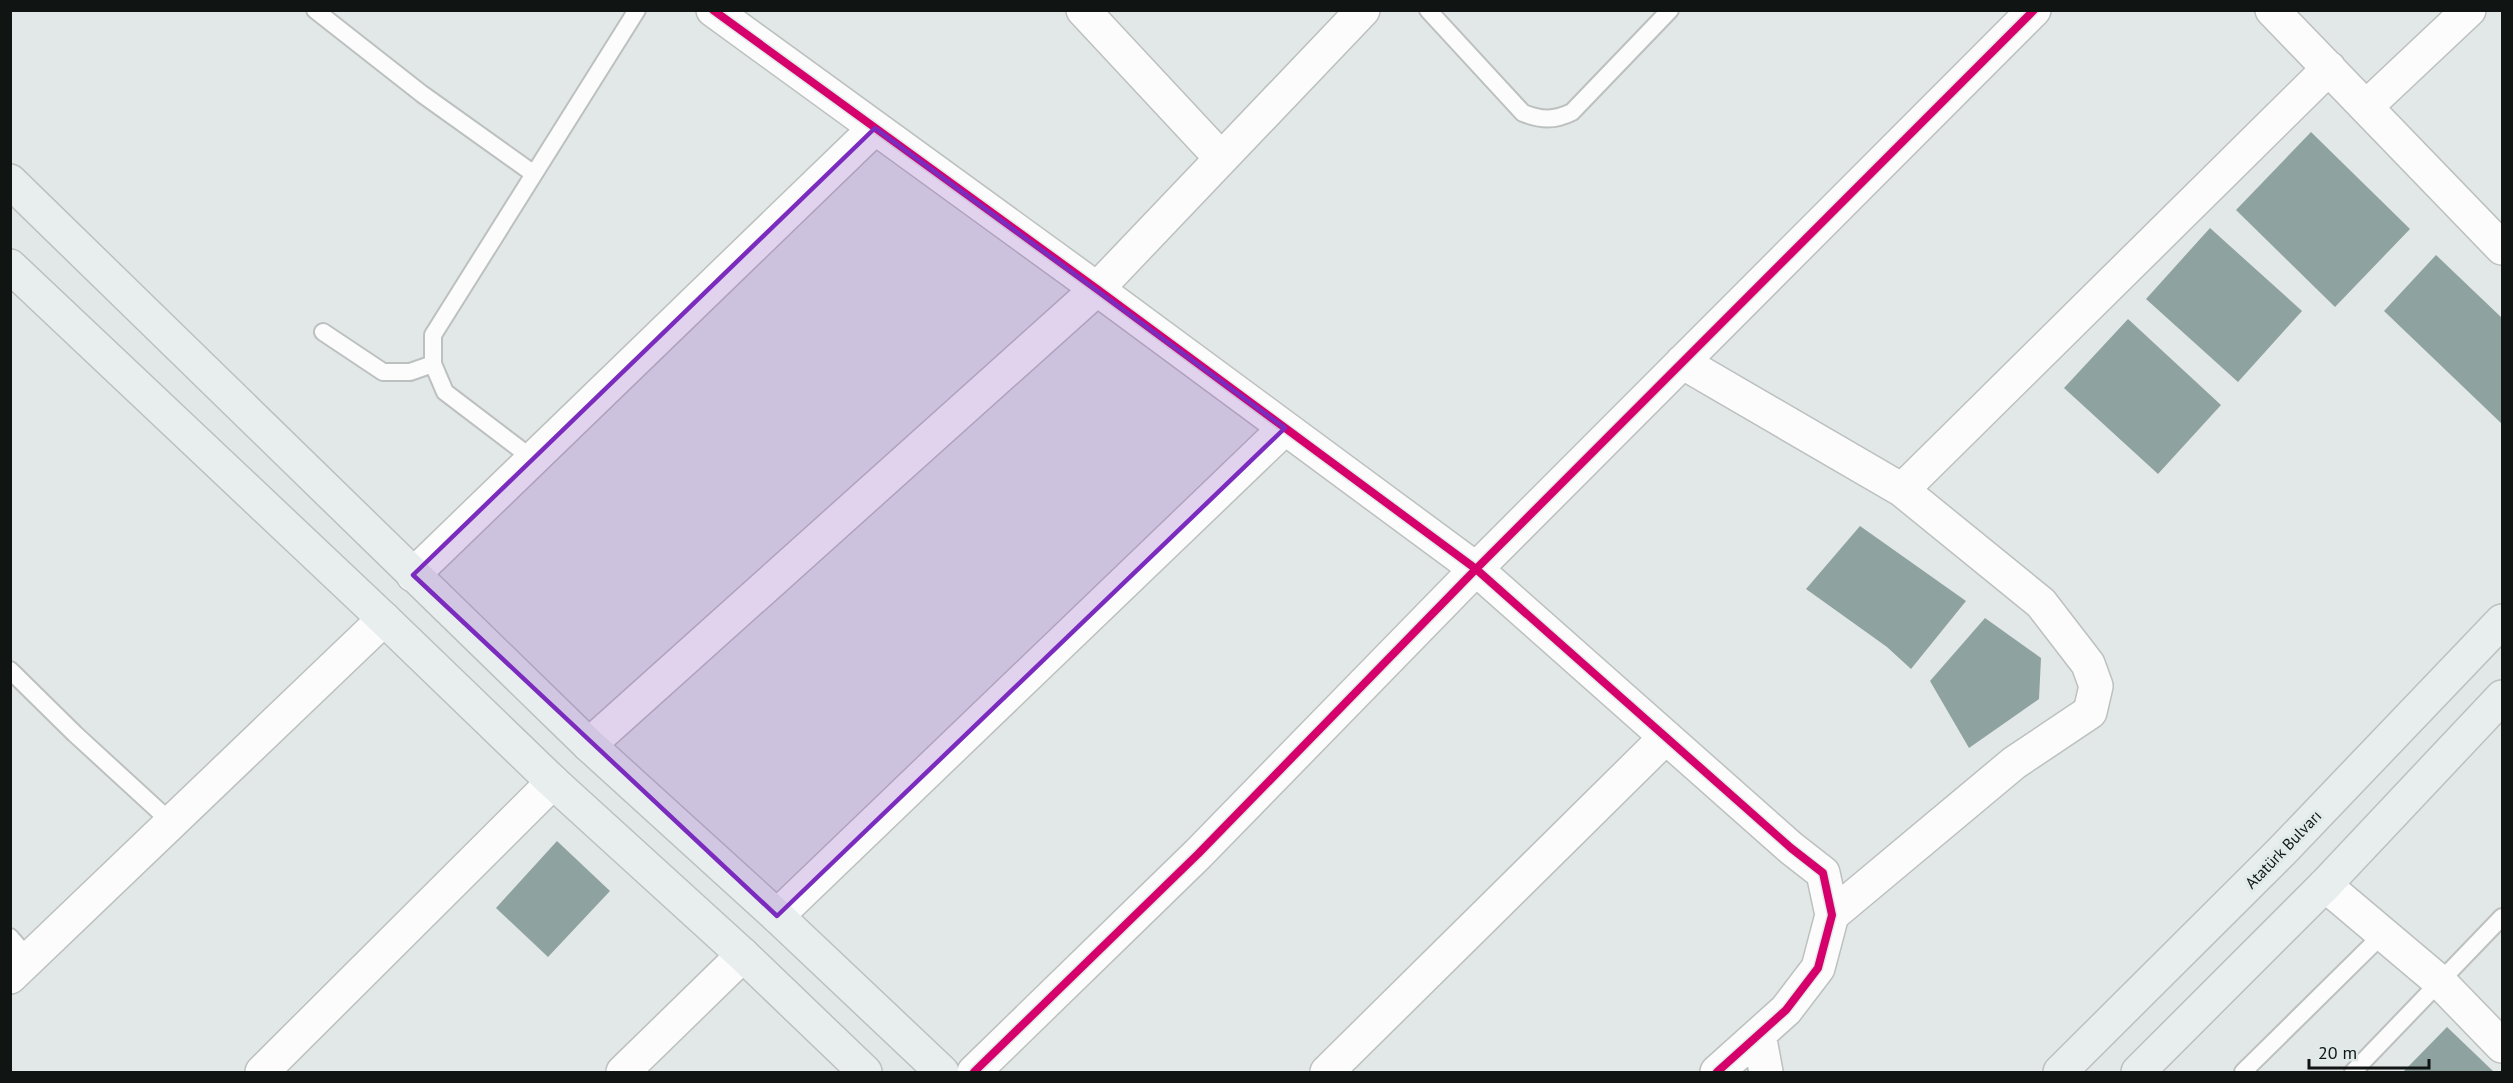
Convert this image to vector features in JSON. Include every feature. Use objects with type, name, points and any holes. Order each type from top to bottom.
[{"type":"main road","points":[[10,181],[590,745],[777,916],[942,1072]]},
{"type":"main road","points":[[10,266],[553,782],[743,955],[865,1072]]},
{"type":"main road","name":"Atatürk Bulvarı","points":[[2060,1072],[2281,852],[2502,621]]},
{"type":"main road","points":[[2138,1072],[2325,885],[2502,697]]},
{"type":"street","points":[[713,10],[1097,289],[1476,569],[1823,873],[1832,915],[1818,969],[1786,1010],[1717,1072]]},
{"type":"street","points":[[1083,10],[1221,158]]},
{"type":"street","points":[[590,745],[1097,289],[1363,10]]},
{"type":"street","points":[[974,1072],[1198,854],[1476,569],[2034,10]]},
{"type":"street","points":[[2272,10],[2502,248]]},
{"type":"street","points":[[2366,107],[2469,10]]},
{"type":"street","points":[[1902,490],[2329,68]]},
{"type":"street","points":[[413,575],[875,129]]},
{"type":"street","points":[[1682,362],[1902,490],[2041,603],[2088,664],[2096,686],[2090,712],[2014,763],[1832,915]]},
{"type":"street","points":[[777,916],[1285,428]]},
{"type":"street","points":[[17,957],[172,823],[384,619]]},
{"type":"street","points":[[1327,1072],[1666,737]]},
{"type":"street","points":[[261,1072],[553,782]]},
{"type":"street","points":[[2325,885],[2440,982],[2502,1046]]},
{"type":"street","points":[[623,1072],[743,955]]},
{"type":"street","points":[[1760,1034],[1766,1072]]},
{"type":"lane","points":[[315,10],[422,94],[534,174]]},
{"type":"lane","points":[[533,459],[445,392],[433,364],[431,350],[433,335],[637,10]]},
{"type":"lane","points":[[1428,10],[1523,113],[1537,119],[1551,120],[1572,112],[1670,10]]},
{"type":"lane","points":[[323,332],[383,372],[410,372],[433,364]]},
{"type":"lane","points":[[10,670],[75,734],[172,823]]},
{"type":"lane","points":[[2353,1072],[2502,917]]},
{"type":"lane","points":[[2242,1072],[2383,934]]},
{"type":"highlighted area","points":[[875,128],[1285,428],[777,916],[413,575]]},
{"type":"building","points":[[2311,132],[2410,229],[2335,307],[2236,210]]},
{"type":"building","points":[[2210,228],[2302,311],[2238,382],[2146,299]]},
{"type":"building","points":[[2436,255],[2502,318],[2502,424],[2384,311]]},
{"type":"building","points":[[2128,319],[2221,405],[2158,474],[2064,388]]},
{"type":"building","points":[[1860,526],[1966,601],[1911,669],[1887,647],[1806,589]]},
{"type":"building","points":[[1985,618],[2041,658],[2039,699],[1969,748],[1930,681]]},
{"type":"building","points":[[557,841],[610,891],[548,957],[496,908]]},
{"type":"building","points":[[2447,1027],[2494,1072],[2403,1072]]},
{"type":"cycle path","points":[[713,10],[1097,289],[1476,569],[1791,848],[1823,873],[1832,915],[1818,968],[1786,1010],[1717,1072]]},
{"type":"cycle path","points":[[974,1072],[1198,854],[1476,569],[2034,10]]}]
